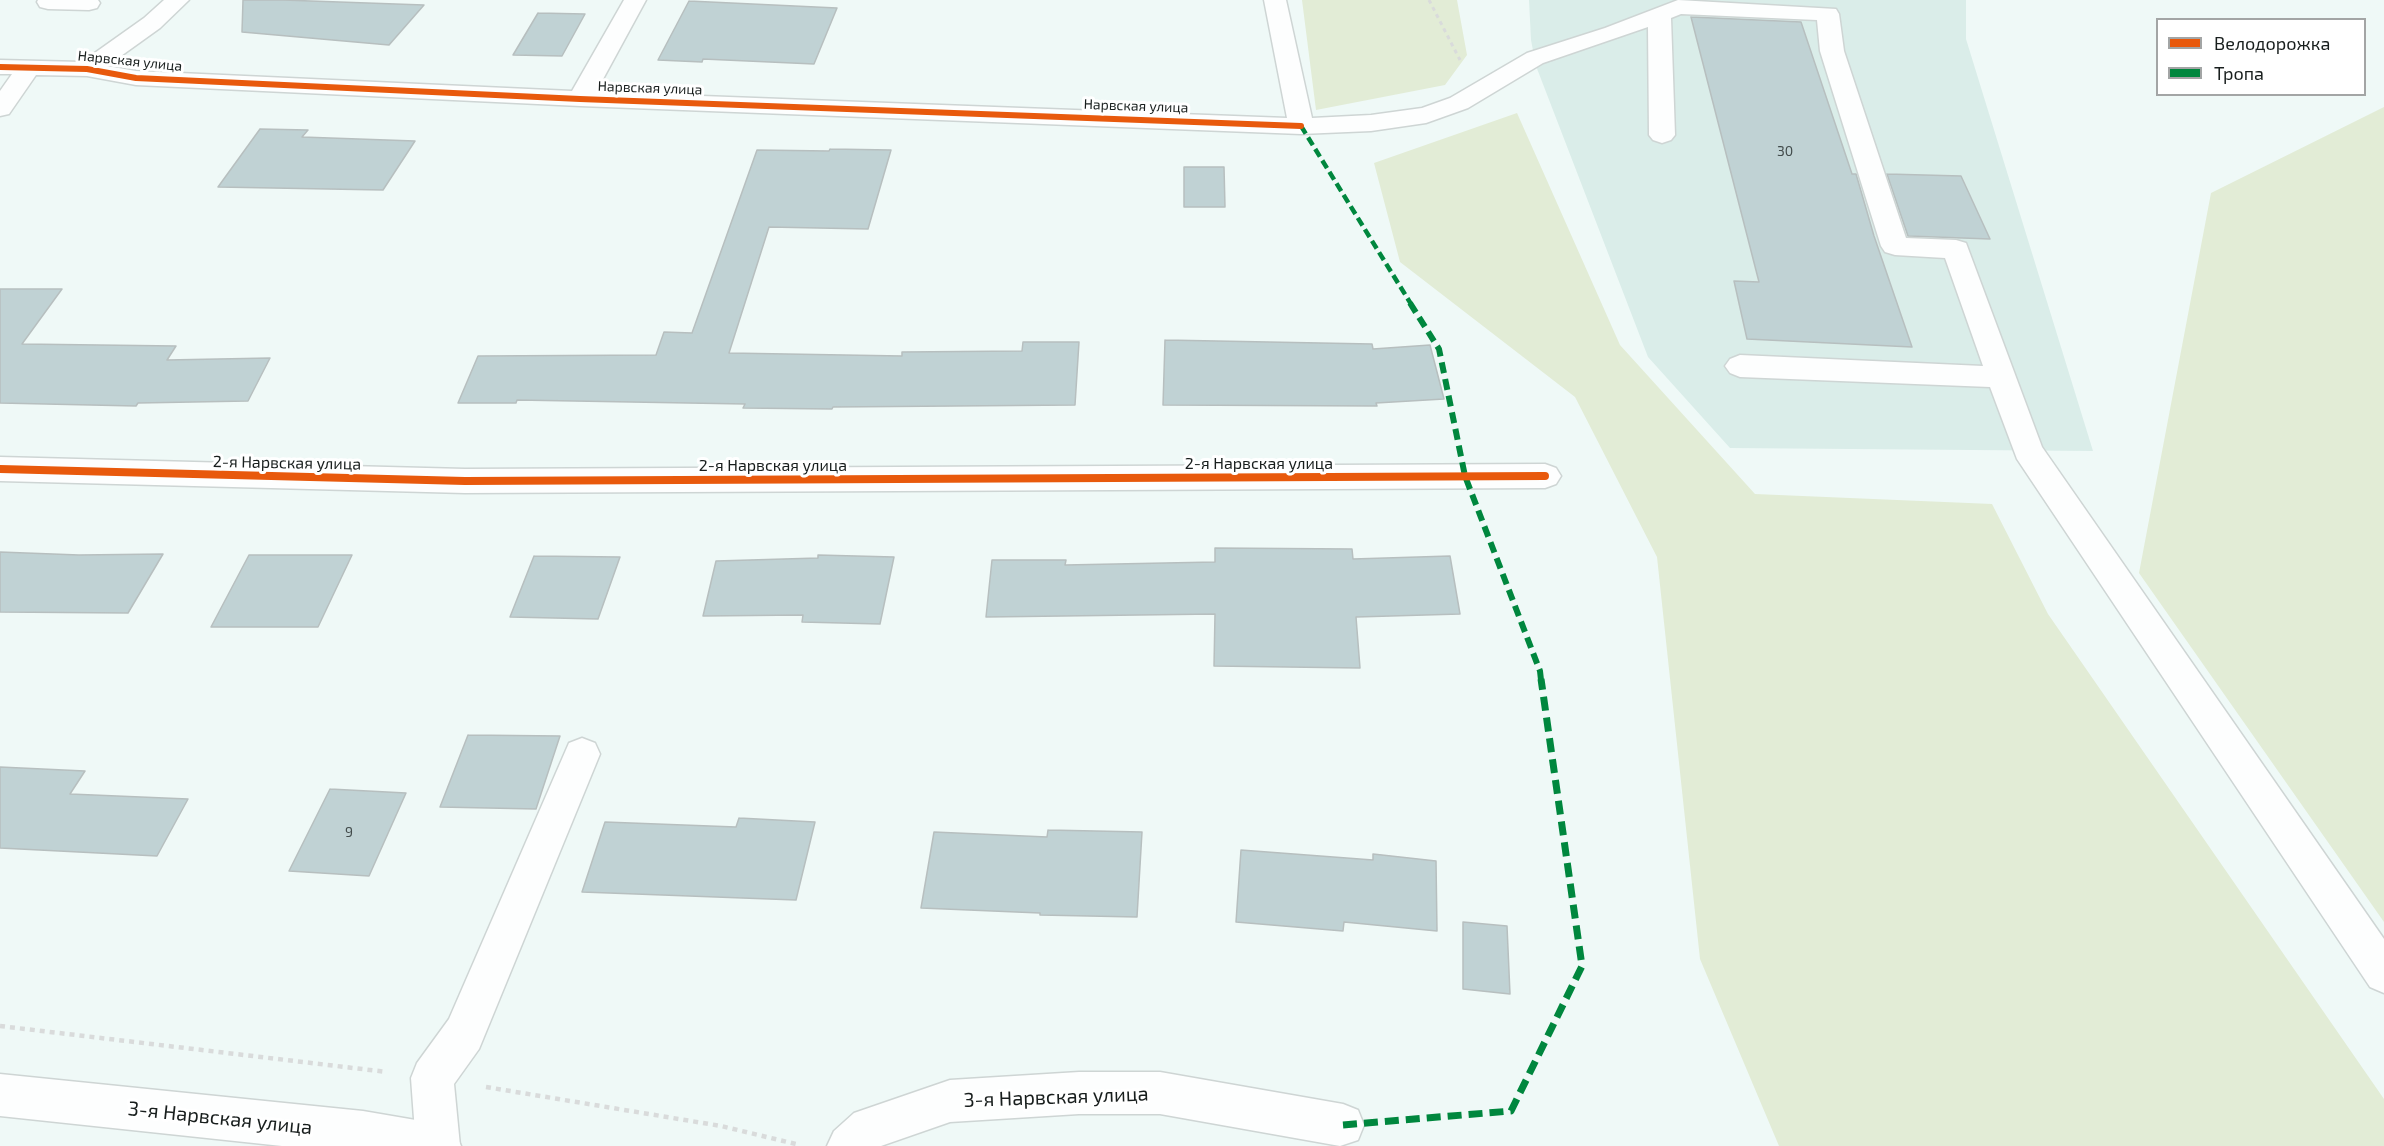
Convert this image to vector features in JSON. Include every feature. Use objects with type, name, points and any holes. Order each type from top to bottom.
[{"type":"street","points":[[87,69],[152,23],[178,0]]},
{"type":"street","points":[[580,99],[635,0]]},
{"type":"street","points":[[1275,0],[1301,126]]},
{"type":"street","points":[[42,1],[89,3]]},
{"type":"street","name":"Нарвская улица","points":[[0,67],[87,69],[136,78],[580,99],[1301,126],[1371,123],[1426,115],[1459,103],[1535,58],[1613,33],[1678,7],[1834,7]]},
{"type":"street","points":[[1834,7],[1832,51],[1895,246],[1956,249],[2028,451],[2384,973]]},
{"type":"street","points":[[1659,14],[1662,135]]},
{"type":"street","points":[[0,109],[28,69]]},
{"type":"street","points":[[1740,366],[2001,377]]},
{"type":"street","name":"2-я Нарвская улица","points":[[0,469],[465,481],[1545,476]]},
{"type":"street","points":[[438,1146],[432,1078],[464,1034],[582,754]]},
{"type":"street","name":"3-я Нарвская улица","points":[[849,1146],[869,1128],[950,1101],[1079,1094],[1160,1093],[1343,1125]]},
{"type":"street","name":"3-я Нарвская улица","points":[[0,1095],[363,1133],[438,1146]]},
{"type":"path","points":[[1426,115],[1467,73],[1429,0]]},
{"type":"shaded area","points":[[1529,0],[1966,0],[1966,39],[2093,451],[1730,448],[1648,357],[1536,66],[1531,40]]},
{"type":"green space","points":[[1302,0],[1457,0],[1467,55],[1445,85],[1316,110]]},
{"type":"green space","points":[[2384,107],[2384,922],[2139,573],[2211,193]]},
{"type":"green space","points":[[1517,113],[1620,345],[1755,494],[1992,504],[2048,614],[2384,1099],[2384,1146],[1779,1146],[1700,959],[1657,557],[1575,397],[1400,262],[1374,163]]},
{"type":"building","points":[[243,0],[424,5],[389,45],[242,32]]},
{"type":"building","points":[[689,1],[837,8],[814,64],[703,59],[702,62],[658,60]]},
{"type":"building","points":[[538,13],[585,14],[562,56],[513,55]]},
{"type":"building","points":[[1691,17],[1801,22],[1852,174],[1856,174],[1874,236],[1912,347],[1747,339],[1734,281],[1759,282]]},
{"type":"building","points":[[260,129],[308,130],[302,137],[415,141],[383,190],[218,187]]},
{"type":"building","points":[[830,149],[891,150],[868,229],[769,227],[729,353],[902,356],[902,352],[1022,351],[1023,342],[1079,342],[1075,405],[833,407],[832,409],[743,408],[745,404],[517,400],[516,403],[458,403],[478,356],[656,355],[664,332],[692,333],[757,150],[829,151]]},
{"type":"building","points":[[1184,167],[1224,167],[1225,207],[1184,207]]},
{"type":"building","points":[[1887,174],[1961,176],[1990,239],[1908,236]]},
{"type":"building","points":[[0,289],[62,289],[22,344],[176,346],[167,360],[270,358],[248,401],[138,403],[136,406],[0,403]]},
{"type":"building","points":[[1165,340],[1372,344],[1373,349],[1430,345],[1444,399],[1376,403],[1377,406],[1163,405]]},
{"type":"building","points":[[1215,548],[1352,549],[1353,559],[1450,556],[1460,614],[1356,617],[1360,668],[1214,666],[1215,614],[986,617],[992,560],[1066,560],[1065,565],[1215,562]]},
{"type":"building","points":[[0,552],[79,555],[163,554],[128,613],[0,612]]},
{"type":"building","points":[[249,555],[352,555],[318,627],[211,627]]},
{"type":"building","points":[[818,555],[894,557],[880,624],[802,622],[803,615],[703,616],[716,561],[818,558]]},
{"type":"building","points":[[534,556],[620,557],[598,619],[510,617]]},
{"type":"building","points":[[468,735],[560,736],[536,809],[440,807]]},
{"type":"building","points":[[0,767],[85,771],[70,794],[188,799],[157,856],[0,848]]},
{"type":"building","points":[[330,789],[406,793],[369,876],[289,871]]},
{"type":"building","points":[[739,818],[815,822],[796,900],[582,892],[605,822],[736,827]]},
{"type":"building","points":[[1048,830],[1142,832],[1137,917],[1040,915],[1040,913],[921,908],[934,832],[1047,837]]},
{"type":"building","points":[[1241,850],[1373,860],[1373,854],[1436,861],[1437,931],[1344,922],[1343,931],[1236,922]]},
{"type":"building","points":[[1463,922],[1507,926],[1510,994],[1463,989]]},
{"type":"marked path","points":[[1301,126],[1439,349],[1465,476],[1540,671],[1582,966],[1511,1111],[1343,1125]]},
{"type":"cycle path","points":[[0,67],[87,69],[136,78],[580,99],[1301,126]]},
{"type":"cycle path","points":[[0,469],[465,481],[1545,476]]}]
